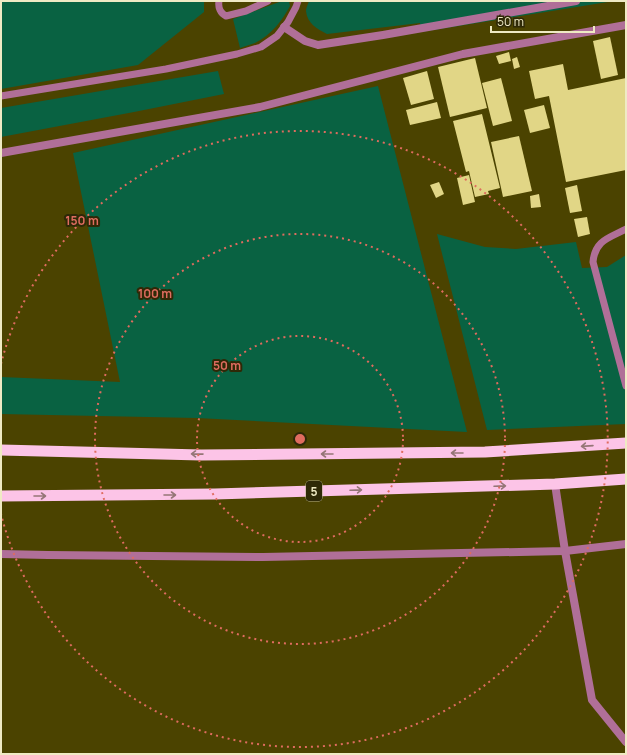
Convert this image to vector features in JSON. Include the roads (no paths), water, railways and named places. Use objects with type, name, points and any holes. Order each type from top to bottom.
[{"type":"highway","points":[[1,450],[201,455],[485,452],[626,443]]},
{"type":"highway","name":"5","points":[[1,496],[215,494],[555,484],[626,479]]},
{"type":"street","points":[[284,27],[305,41],[318,45],[576,1]]},
{"type":"street","points":[[1,154],[260,107],[463,54],[626,25]]},
{"type":"street","points":[[555,484],[565,551],[592,700],[626,742]]},
{"type":"street","points":[[1,554],[48,556],[263,557],[565,551],[626,544]]},
{"type":"lane","points":[[219,1],[218,5],[221,12],[226,16],[246,11],[268,1]]},
{"type":"lane","points":[[1,96],[166,69],[237,54],[261,47],[277,36],[296,7],[298,1]]},
{"type":"lane","points":[[626,229],[606,239],[599,245],[596,249],[593,262],[626,386]]}]
